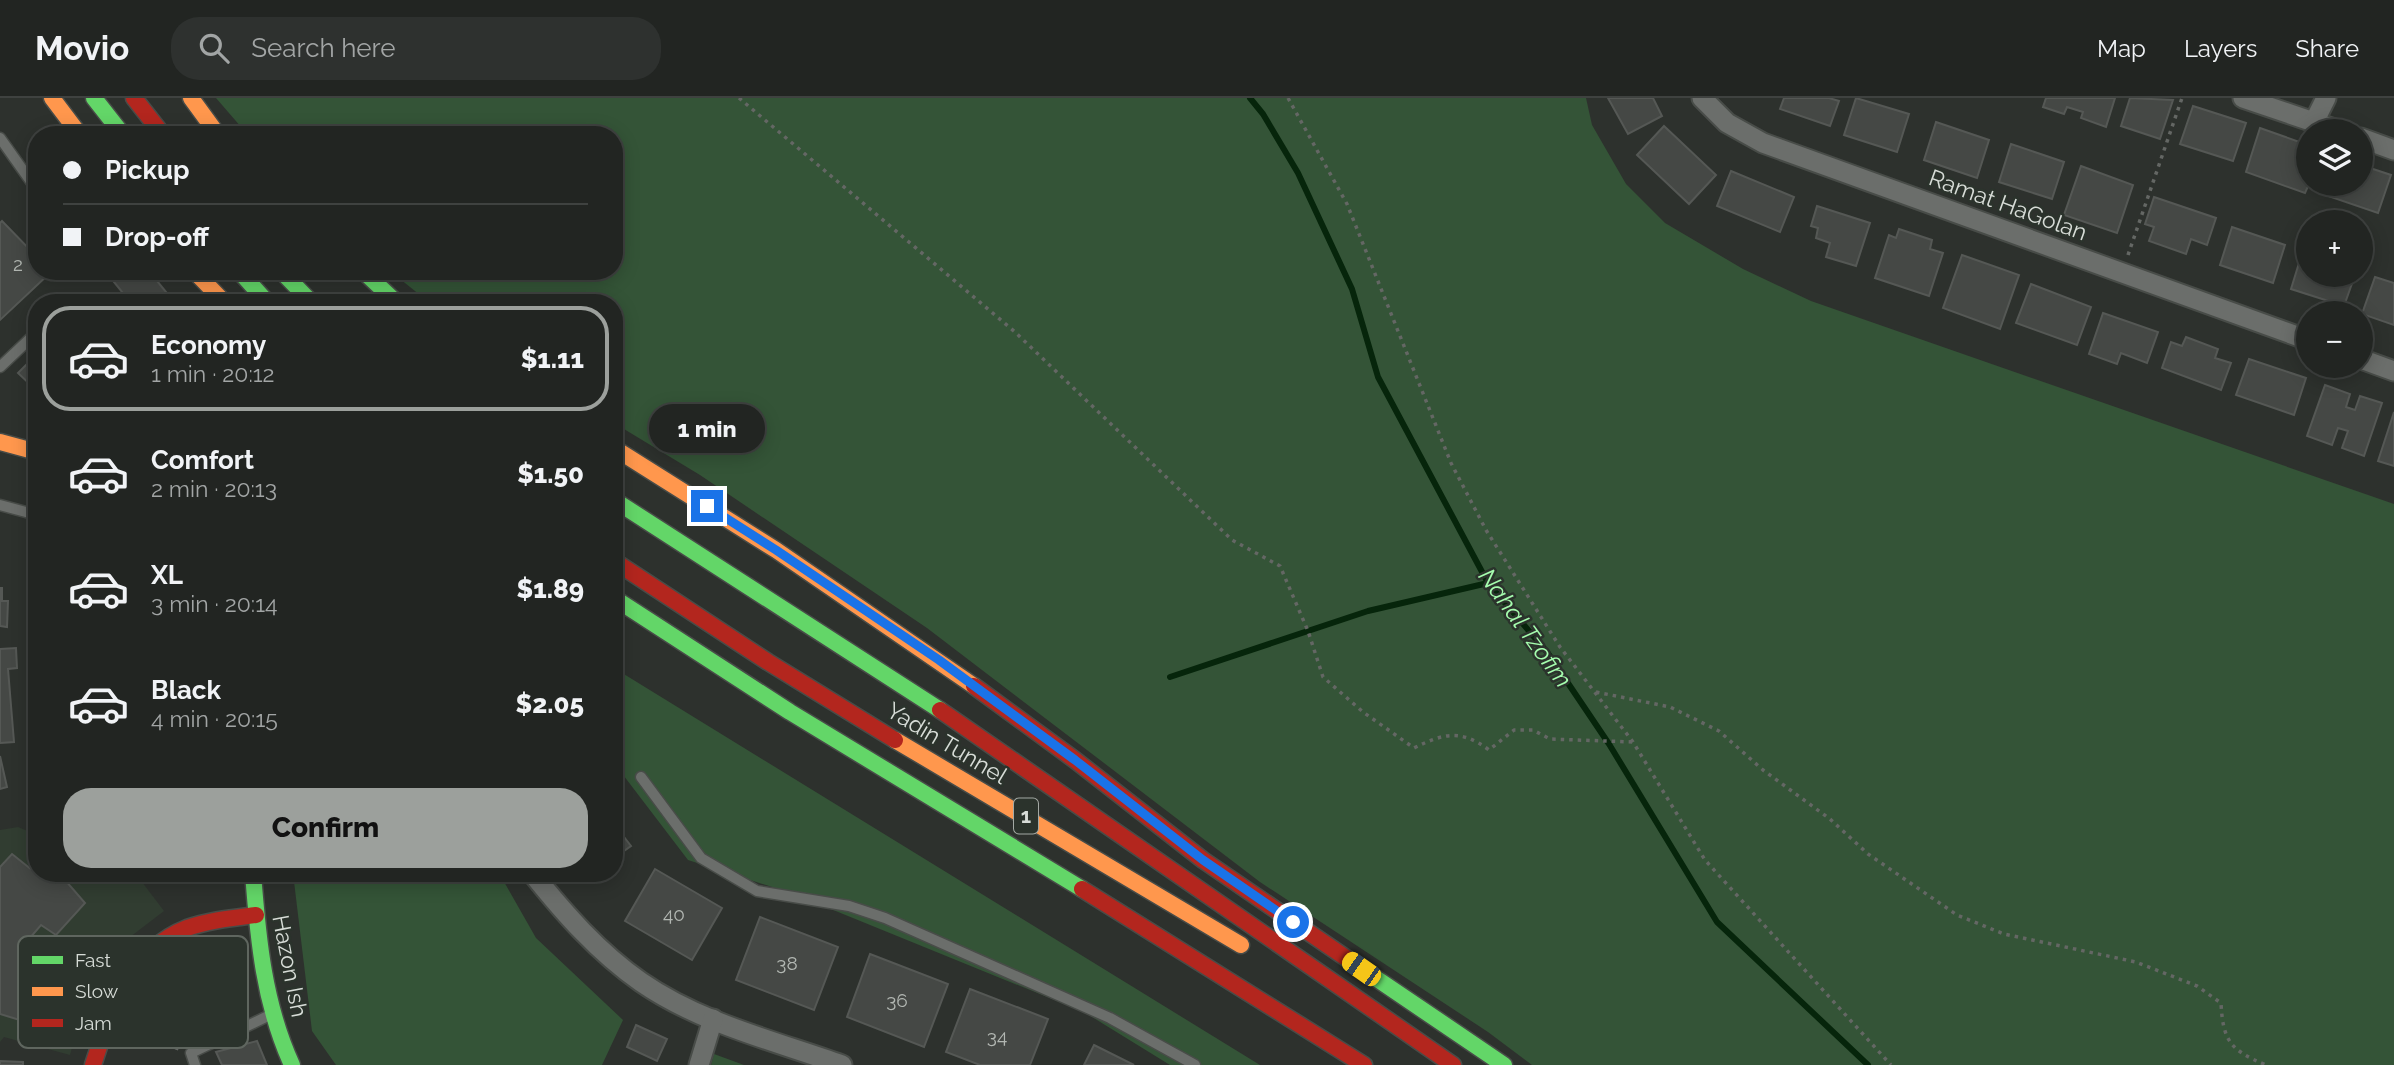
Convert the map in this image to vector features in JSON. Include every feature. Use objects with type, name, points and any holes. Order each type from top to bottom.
[{"type":"main road","points":[[52,98],[73,126]]},
{"type":"main road","points":[[94,98],[116,126]]},
{"type":"main road","points":[[134,98],[156,126]]},
{"type":"main road","points":[[191,98],[211,126]]},
{"type":"main road","points":[[203,280],[216,294]]},
{"type":"main road","points":[[247,280],[260,294]]},
{"type":"main road","points":[[290,280],[303,294]]},
{"type":"main road","points":[[373,280],[387,294]]},
{"type":"main road","points":[[0,442],[28,450]]},
{"type":"main road","points":[[623,454],[776,550],[939,660],[1075,760],[1203,860],[1504,1065]]},
{"type":"main road","points":[[623,506],[973,731],[1453,1065]]},
{"type":"main road","name":"Yadin Tunnel","points":[[623,567],[697,618],[798,680],[1251,951]]},
{"type":"main road","name":"1","points":[[623,604],[770,700],[1176,945],[1364,1065]]},
{"type":"main road","name":"Hazon Ish","points":[[254,882],[256,915],[274,1013],[292,1065]]},
{"type":"main road","points":[[174,936],[197,924],[256,915]]},
{"type":"main road","points":[[1311,987],[1442,1065]]},
{"type":"main road","points":[[1222,995],[1343,1065]]},
{"type":"main road","points":[[93,1065],[98,1048]]},
{"type":"street","name":"Ramat HaGolan","points":[[1703,98],[1727,122],[1763,143],[2296,336]]},
{"type":"street","points":[[2243,98],[2305,119]]},
{"type":"street","points":[[2316,119],[2326,98]]},
{"type":"street","points":[[2373,142],[2394,150]]},
{"type":"street","points":[[2373,363],[2394,371]]},
{"type":"street","points":[[540,882],[572,921],[618,964],[668,999],[713,1019],[842,1065]]},
{"type":"street","points":[[699,1065],[713,1019]]},
{"type":"lane","points":[[0,138],[28,177]]},
{"type":"lane","points":[[0,367],[28,341]]},
{"type":"lane","points":[[0,505],[28,513]]},
{"type":"lane","points":[[641,777],[701,858],[757,891],[849,906],[885,918],[1110,1018],[1195,1065]]},
{"type":"lane","points":[[248,1026],[274,1013]]},
{"type":"lane","points":[[195,1065],[191,1053],[201,1048]]},
{"type":"path","points":[[739,98],[1015,332],[1232,540],[1280,566],[1308,631],[1323,677],[1363,712],[1414,748],[1438,737],[1458,735],[1473,737],[1489,750],[1514,730],[1534,730],[1550,739],[1633,743]]},
{"type":"path","points":[[1288,98],[1347,204],[1451,463],[1486,530],[1560,647],[1633,743],[1705,860],[1891,1065]]},
{"type":"path","points":[[2122,273],[2182,98]]},
{"type":"path","points":[[1594,691],[1670,707],[1718,731],[1763,770],[1830,819],[1868,854],[1957,915],[2004,934],[2136,962],[2197,985],[2221,1003],[2222,1028],[2231,1045],[2249,1058],[2266,1065]]},
{"type":"path","points":[[176,1048],[191,1053]]},
{"type":"shaded area","points":[[18,827],[28,831],[28,882],[142,882],[164,911],[131,936],[18,936],[18,1041],[4,1037],[0,1042],[0,830]]},
{"type":"shaded area","points":[[44,1048],[72,1048],[70,1055]]},
{"type":"green space","points":[[216,98],[1586,98],[1592,125],[1626,184],[1665,223],[1743,269],[1811,301],[2394,504],[2394,1065],[1532,1065],[1488,1032],[1260,882],[927,628],[700,475],[623,428],[623,294],[419,294],[401,280],[623,280],[623,126],[240,126]]},
{"type":"green space","points":[[623,674],[1260,1065],[1170,1065],[1084,1012],[794,894],[688,860],[623,775]]},
{"type":"green space","points":[[294,882],[504,882],[536,938],[623,1020],[602,1065],[336,1065],[312,1031]]},
{"type":"green space","points":[[714,1054],[744,1065],[711,1065]]},
{"type":"building","points":[[1608,98],[1653,98],[1662,116],[1628,134]]},
{"type":"building","points":[[1784,98],[1829,98],[1839,101],[1830,126],[1780,109]]},
{"type":"building","points":[[1856,98],[1909,114],[1897,152],[1844,135]]},
{"type":"building","points":[[2046,98],[2115,98],[2106,127],[2081,118],[2083,112],[2067,107],[2064,114],[2043,107]]},
{"type":"building","points":[[2130,98],[2173,100],[2160,139],[2121,126]]},
{"type":"building","points":[[2193,106],[2246,123],[2233,161],[2180,144]]},
{"type":"building","points":[[1936,122],[1989,140],[1977,178],[1924,160]]},
{"type":"building","points":[[1664,126],[1716,175],[1689,204],[1637,155]]},
{"type":"building","points":[[2260,128],[2296,141],[2296,190],[2246,172]]},
{"type":"building","points":[[2011,144],[2064,162],[2052,199],[1999,182]]},
{"type":"building","points":[[2081,166],[2133,185],[2117,233],[2064,215]]},
{"type":"building","points":[[2373,169],[2391,175],[2378,213],[2328,196],[2373,196]]},
{"type":"building","points":[[1731,171],[1794,197],[1780,232],[1717,206]]},
{"type":"building","points":[[2154,197],[2216,218],[2207,245],[2191,239],[2186,254],[2149,241],[2154,227],[2145,224]]},
{"type":"building","points":[[1817,206],[1870,223],[1856,266],[1826,257],[1830,243],[1816,238],[1818,228],[1811,226]]},
{"type":"building","points":[[2,221],[28,248],[28,280],[42,280],[0,320]]},
{"type":"building","points":[[2232,227],[2285,245],[2273,283],[2220,265]]},
{"type":"building","points":[[1899,229],[1932,240],[1930,249],[1943,253],[1929,296],[1875,278],[1889,235],[1896,238]]},
{"type":"building","points":[[1962,255],[2019,275],[2000,329],[1943,308]]},
{"type":"building","points":[[2296,273],[2296,287],[2351,287],[2346,301],[2328,301],[2291,289]]},
{"type":"building","points":[[2375,277],[2394,283],[2394,325],[2373,318],[2373,301],[2367,301]]},
{"type":"building","points":[[112,280],[156,280],[168,294],[124,294]]},
{"type":"building","points":[[2031,284],[2091,307],[2077,345],[2016,323]]},
{"type":"building","points":[[2103,313],[2158,332],[2147,363],[2121,353],[2117,364],[2089,354]]},
{"type":"building","points":[[2186,337],[2218,349],[2215,358],[2231,363],[2221,390],[2162,368],[2171,342],[2182,346]]},
{"type":"building","points":[[2249,359],[2296,375],[2296,378],[2306,378],[2294,415],[2236,395]]},
{"type":"building","points":[[28,363],[28,382],[18,373]]},
{"type":"building","points":[[2325,385],[2350,394],[2346,407],[2355,410],[2360,396],[2382,403],[2364,456],[2342,448],[2348,431],[2338,428],[2332,445],[2307,436]]},
{"type":"building","points":[[2394,412],[2394,466],[2378,461]]},
{"type":"building","points":[[0,588],[2,601],[8,601],[7,627],[0,626]]},
{"type":"building","points":[[16,648],[17,668],[8,669],[14,742],[0,743],[0,649]]},
{"type":"building","points":[[0,756],[7,787],[0,789]]},
{"type":"building","points":[[623,836],[631,846],[623,852]]},
{"type":"building","points":[[12,854],[28,867],[28,882],[67,882],[85,903],[56,935],[41,925],[32,936],[18,936],[18,1019],[0,1014],[0,867]]},
{"type":"building","points":[[655,869],[722,908],[692,960],[625,921]]},
{"type":"building","points":[[760,917],[838,947],[814,1010],[736,980]]},
{"type":"building","points":[[870,954],[948,984],[924,1047],[847,1017]]},
{"type":"building","points":[[970,989],[1048,1019],[1030,1065],[980,1065],[946,1052]]},
{"type":"building","points":[[636,1025],[667,1039],[657,1061],[627,1047]]},
{"type":"building","points":[[257,1041],[267,1065],[222,1065],[216,1052],[231,1048],[248,1048],[248,1043]]},
{"type":"building","points":[[1094,1045],[1134,1065],[1084,1065]]},
{"type":"building","points":[[0,1061],[23,1062],[23,1065],[0,1065]]},
{"type":"waterway","name":"Nahal Tzofim","points":[[1250,98],[1263,114],[1298,173],[1352,289],[1378,377],[1488,583],[1547,652],[1609,744],[1717,922],[1868,1065]]},
{"type":"waterway","points":[[1170,677],[1368,611],[1488,583]]},
{"type":"traffic: fast","points":[[94,98],[116,126]]},
{"type":"traffic: fast","points":[[247,280],[260,294]]},
{"type":"traffic: fast","points":[[290,280],[303,294]]},
{"type":"traffic: fast","points":[[373,280],[387,294]]},
{"type":"traffic: fast","points":[[623,506],[940,710]]},
{"type":"traffic: fast","points":[[623,604],[790,712],[1082,889]]},
{"type":"traffic: fast","points":[[254,882],[260,947],[269,995],[282,1042],[292,1065]]},
{"type":"traffic: fast","points":[[1352,962],[1504,1065]]},
{"type":"traffic: slow","points":[[52,98],[73,126]]},
{"type":"traffic: slow","points":[[191,98],[211,126]]},
{"type":"traffic: slow","points":[[203,280],[216,294]]},
{"type":"traffic: slow","points":[[0,442],[28,450]]},
{"type":"traffic: slow","points":[[623,454],[776,550],[974,686]]},
{"type":"traffic: slow","points":[[895,740],[1241,945]]},
{"type":"traffic: jam","points":[[134,98],[156,126]]},
{"type":"traffic: jam","points":[[623,567],[768,662],[895,740]]},
{"type":"traffic: jam","points":[[974,686],[1075,760],[1203,860],[1352,962]]},
{"type":"traffic: jam","points":[[940,710],[1453,1065]]},
{"type":"traffic: jam","points":[[1082,889],[1364,1065]]},
{"type":"traffic: jam","points":[[171,936],[212,921],[256,915]]},
{"type":"traffic: jam","points":[[93,1065],[99,1048]]},
{"type":"route","points":[[707,506],[939,660],[1075,760],[1203,860],[1293,922]]}]
